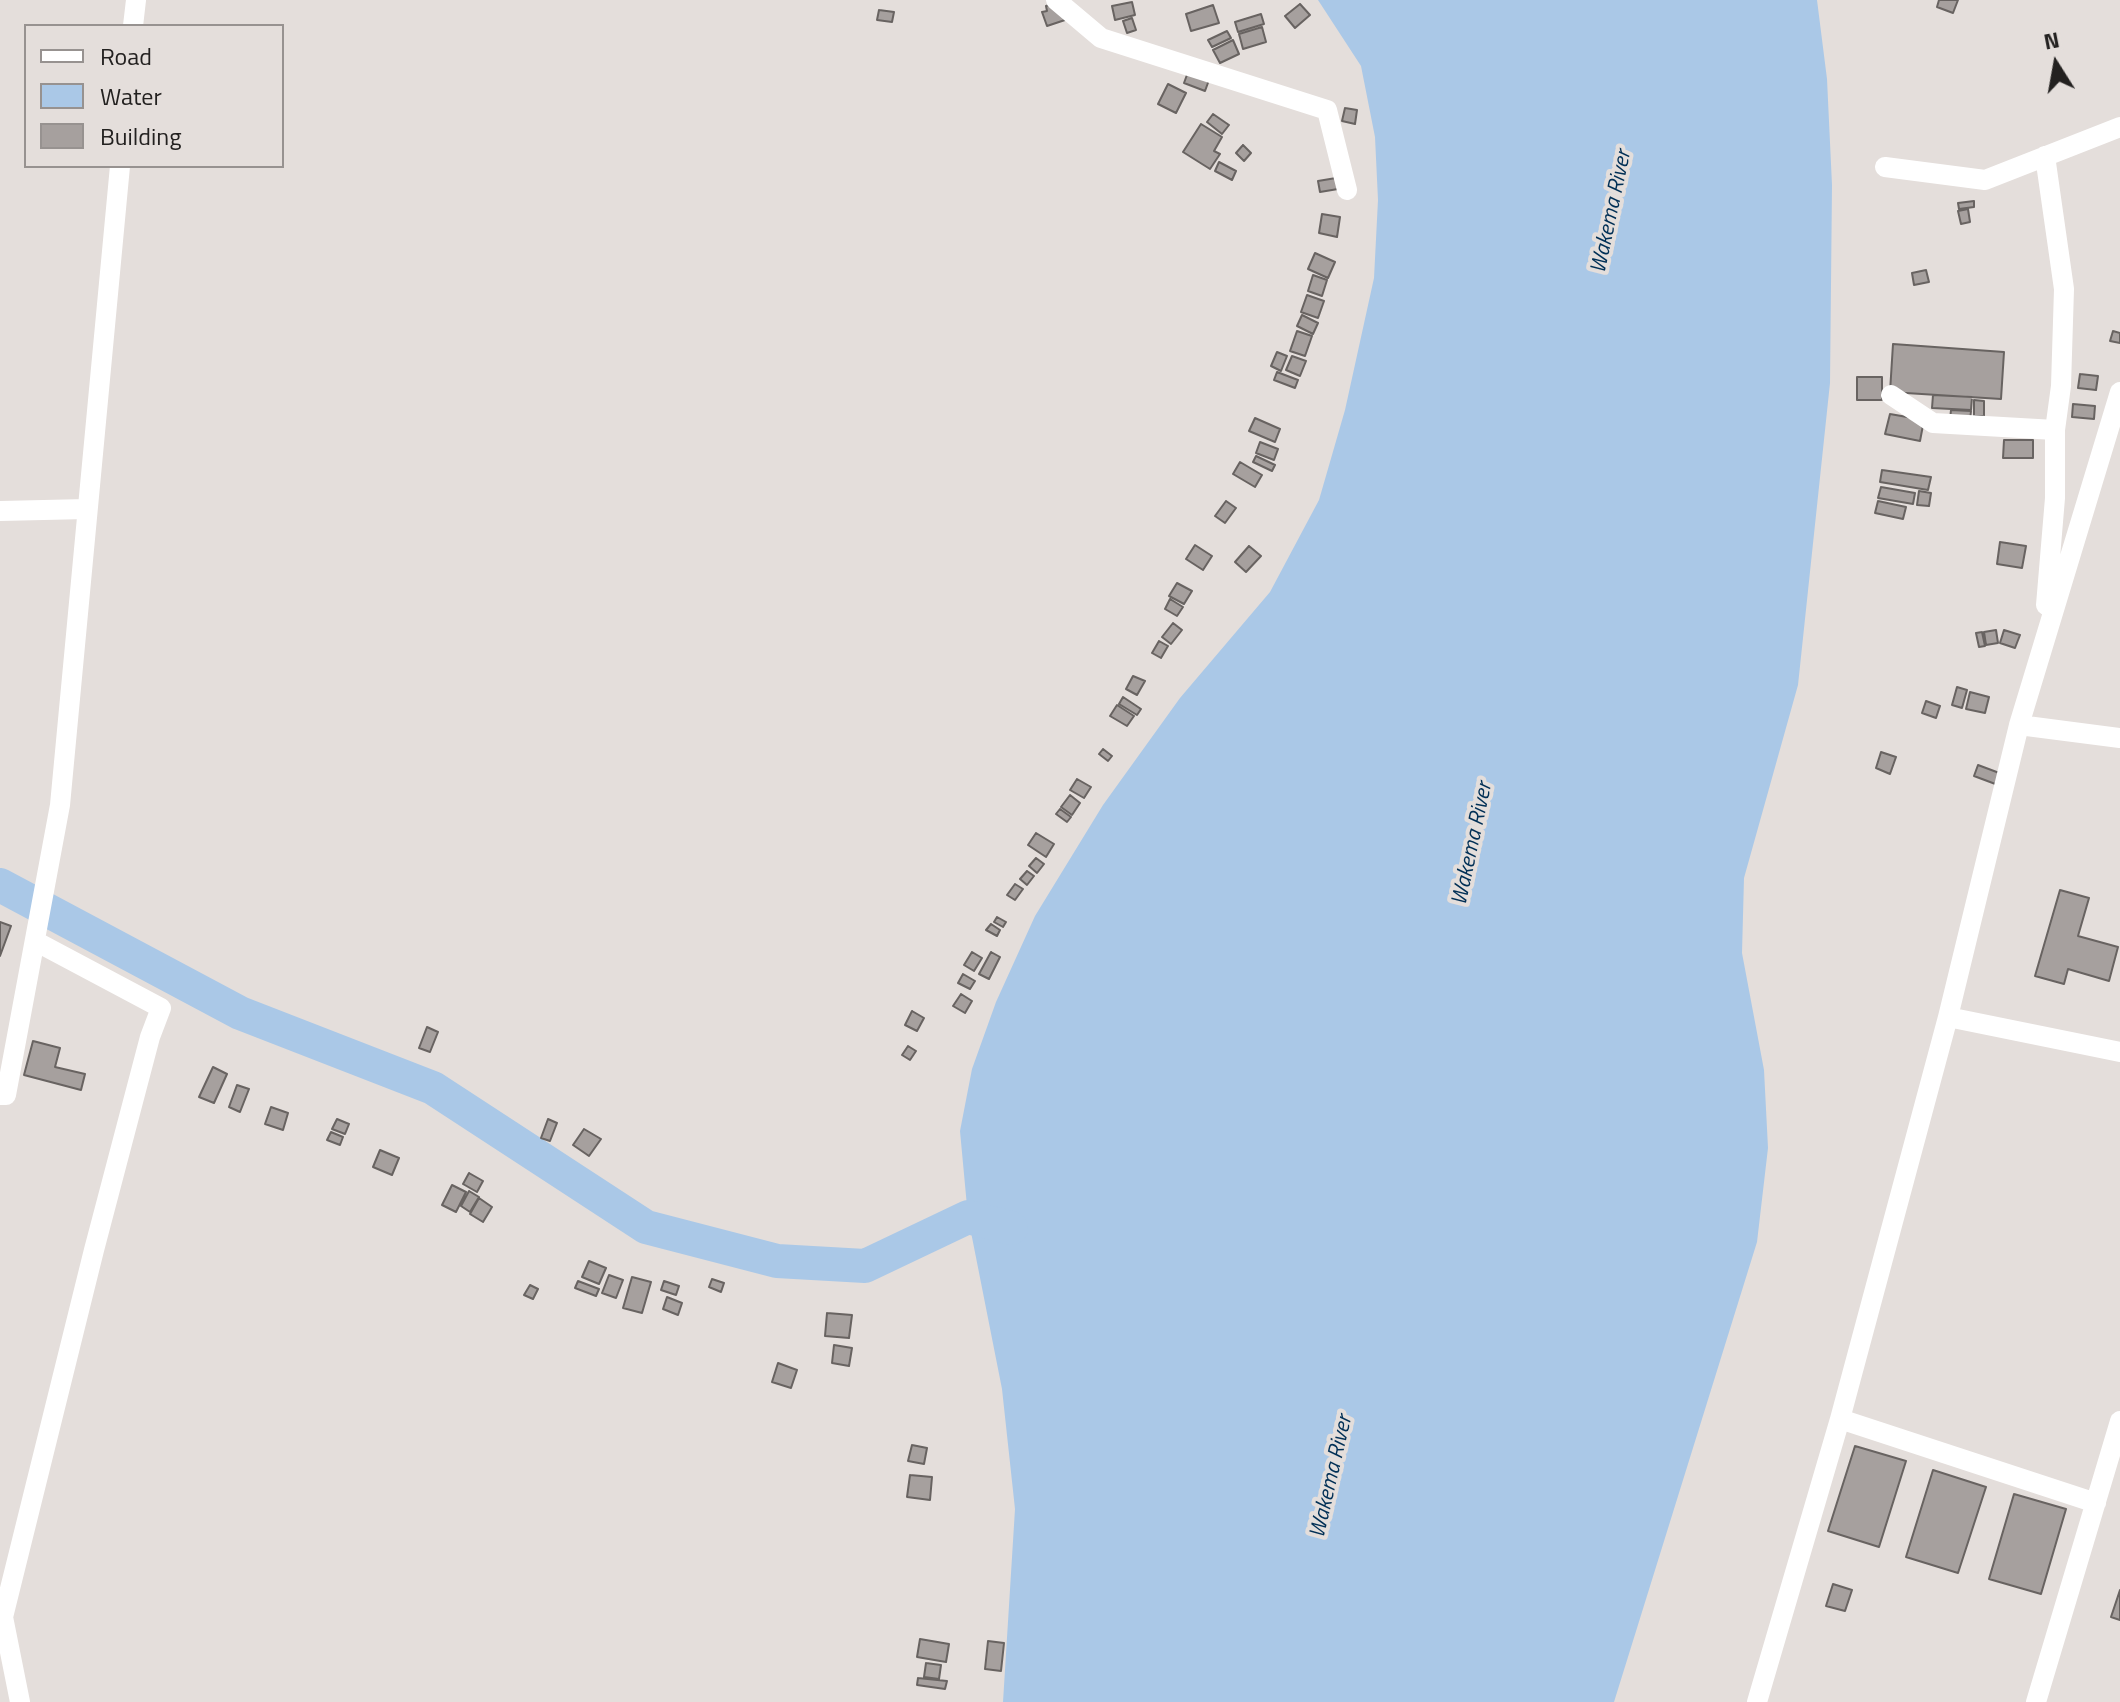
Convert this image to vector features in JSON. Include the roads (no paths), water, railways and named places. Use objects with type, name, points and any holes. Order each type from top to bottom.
[{"type":"street","points":[[133,24],[136,0]]},
{"type":"street","points":[[1056,0],[1101,38],[1327,110],[1347,190]]},
{"type":"street","points":[[1885,167],[1985,180],[2120,127]]},
{"type":"street","points":[[2043,646],[2055,498],[2055,430],[2061,386],[2064,289],[2045,156]]},
{"type":"street","points":[[0,1095],[6,1095],[60,805],[120,168]]},
{"type":"street","points":[[1757,1702],[1840,1419],[1948,1017],[2019,725],[2120,392]]},
{"type":"street","points":[[1891,395],[1933,423],[2055,430]]},
{"type":"street","points":[[0,511],[87,509]]},
{"type":"street","points":[[2019,725],[2120,738]]},
{"type":"street","points":[[20,1702],[3,1617],[98,1234],[150,1037],[161,1008],[35,941]]},
{"type":"street","points":[[1948,1017],[2120,1052]]},
{"type":"street","points":[[1840,1419],[2096,1503]]},
{"type":"street","points":[[2036,1702],[2120,1421]]},
{"type":"water","name":"Wakema River","points":[[1318,0],[1817,0],[1827,79],[1832,185],[1830,383],[1798,685],[1744,878],[1742,953],[1764,1070],[1768,1148],[1757,1242],[1614,1702],[1003,1702],[1015,1509],[1002,1389],[968,1217],[960,1131],[972,1069],[996,1002],[1035,916],[1103,805],[1180,698],[1270,592],[1319,500],[1345,410],[1374,278],[1378,200],[1375,137],[1361,66]]},
{"type":"waterway","points":[[0,885],[240,1013],[433,1088],[646,1227],[777,1261],[865,1266],[968,1217],[1011,1228]]}]
